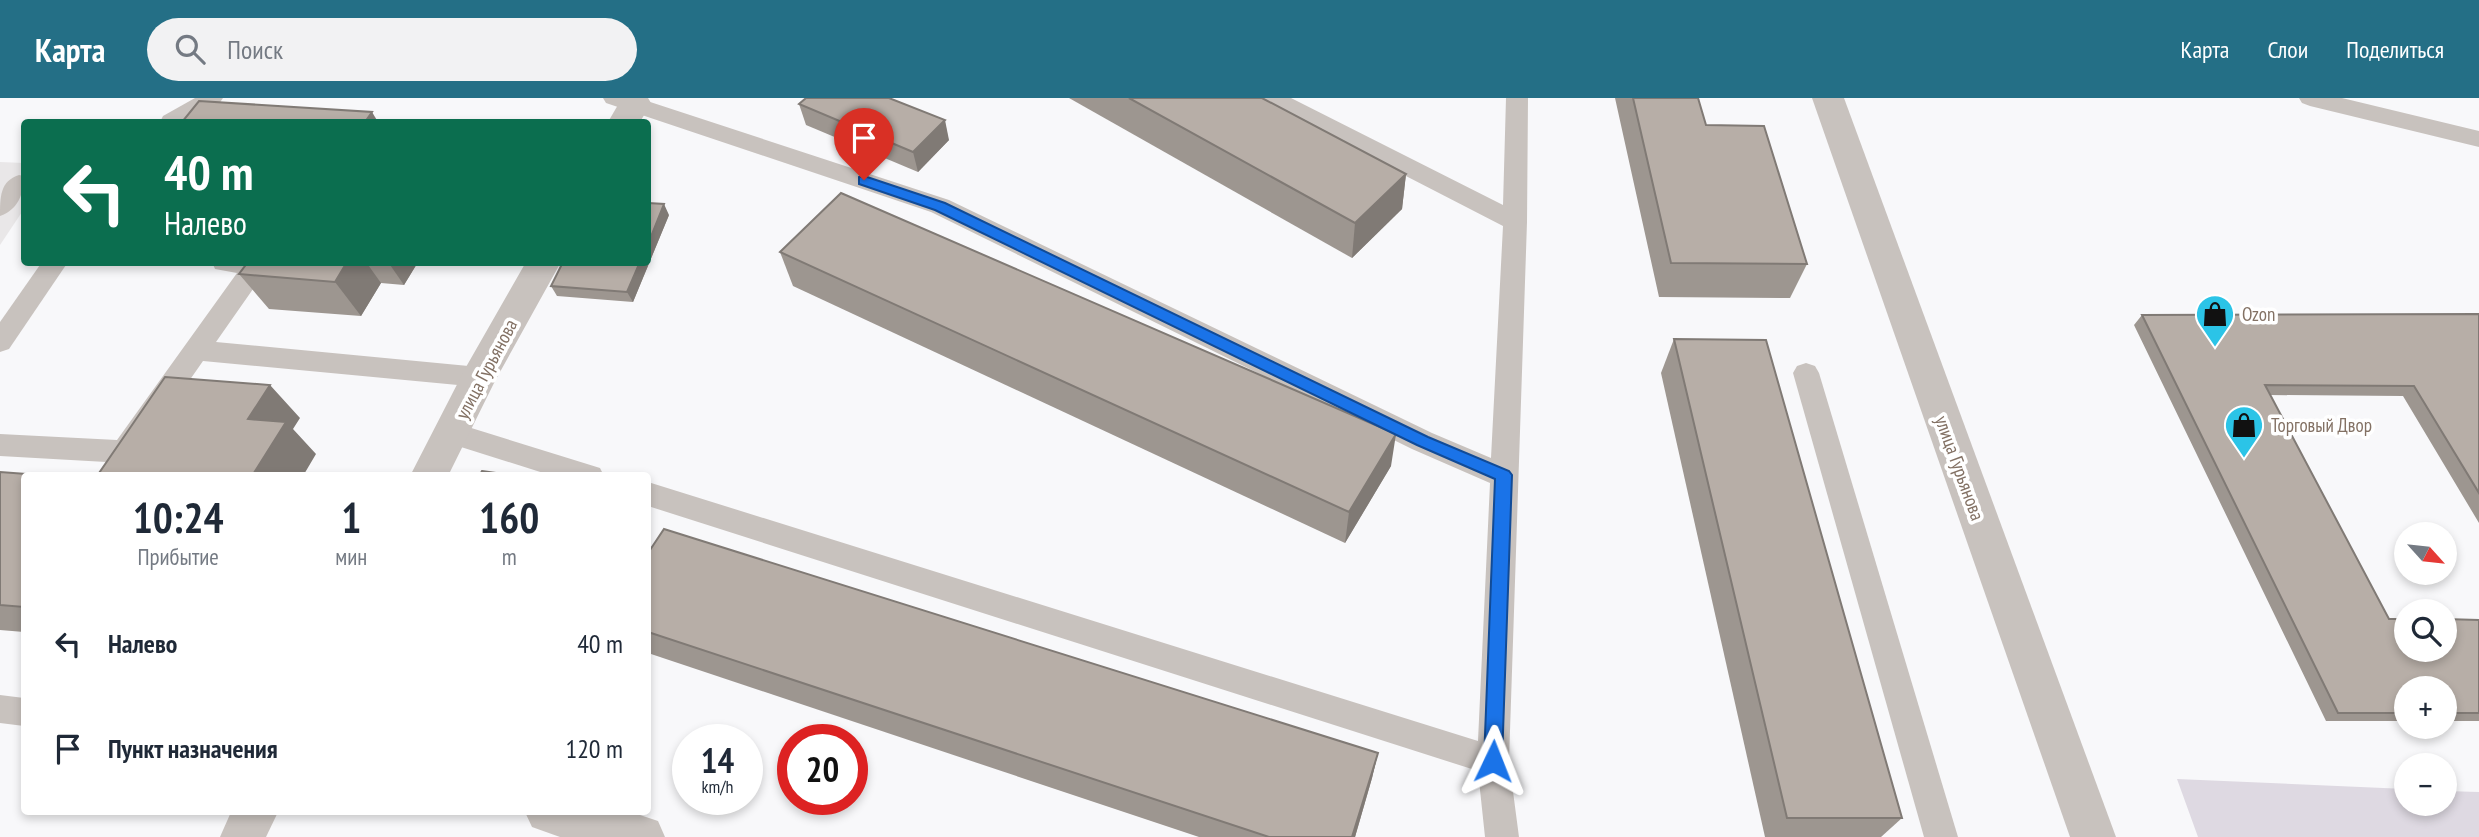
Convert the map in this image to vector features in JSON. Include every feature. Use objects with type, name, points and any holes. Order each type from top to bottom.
[{"type":"street","name":"улица Гурьянова","points":[[1828,98],[2093,837]]},
{"type":"street","name":"улица Гурьянова","points":[[431,472],[479,377],[542,266]]},
{"type":"street","points":[[243,837],[254,815]]},
{"type":"street","points":[[559,815],[642,837]]},
{"type":"lane","points":[[176,119],[212,98]]},
{"type":"lane","points":[[1272,98],[1516,222]]},
{"type":"lane","points":[[1502,837],[1493,761],[1516,222],[1517,98]]},
{"type":"lane","points":[[2310,98],[2479,139]]},
{"type":"lane","points":[[624,108],[940,206],[1422,441],[1504,475]]},
{"type":"lane","points":[[0,207],[19,183]]},
{"type":"lane","points":[[0,342],[53,266]]},
{"type":"lane","points":[[0,445],[124,452],[256,266]]},
{"type":"lane","points":[[196,350],[479,377]]},
{"type":"lane","points":[[1806,373],[1941,837]]},
{"type":"lane","points":[[452,433],[577,472]]},
{"type":"lane","points":[[651,495],[1493,761]]},
{"type":"lane","points":[[0,709],[21,712]]},
{"type":"shaded area","points":[[0,162],[21,163],[21,214],[0,245]]},
{"type":"shaded area","points":[[2177,779],[2394,788],[2394,816],[2457,816],[2457,791],[2479,792],[2479,837],[2198,837]]},
{"type":"building","points":[[806,98],[889,98],[945,120],[913,152],[799,104]]},
{"type":"building","points":[[1129,98],[1262,98],[1406,174],[1355,223]]},
{"type":"building","points":[[1633,98],[1698,98],[1706,125],[1764,126],[1807,264],[1671,263]]},
{"type":"building","points":[[199,101],[372,112],[367,119],[184,119]]},
{"type":"building","points":[[841,193],[1396,434],[1349,512],[780,252]]},
{"type":"building","points":[[651,203],[664,204],[651,236]]},
{"type":"building","points":[[245,266],[345,266],[335,282],[239,274]]},
{"type":"building","points":[[561,266],[638,266],[627,292],[551,286]]},
{"type":"building","name":"Торговый Двор","points":[[2479,314],[2479,493],[2414,386],[2265,385],[2389,619],[2394,619],[2394,662],[2457,662],[2457,619],[2479,620],[2479,713],[2457,713],[2457,676],[2394,676],[2394,713],[2338,713],[2142,315]]},
{"type":"building","points":[[1674,339],[1766,340],[1902,818],[1787,818]]},
{"type":"building","points":[[165,377],[270,385],[248,419],[286,422],[255,472],[100,472]]},
{"type":"building","points":[[0,472],[21,474],[21,607],[0,605]]},
{"type":"building","points":[[664,529],[1378,753],[1352,837],[1269,837],[651,633],[651,548]]},
{"type":"place","name":"Ozon","points":[[2215,348]]},
{"type":"place","name":"Торговый Двор","points":[[2244,459]]},
{"type":"route","points":[[864,180],[940,206],[1422,441],[1504,475],[1493,761]]}]
